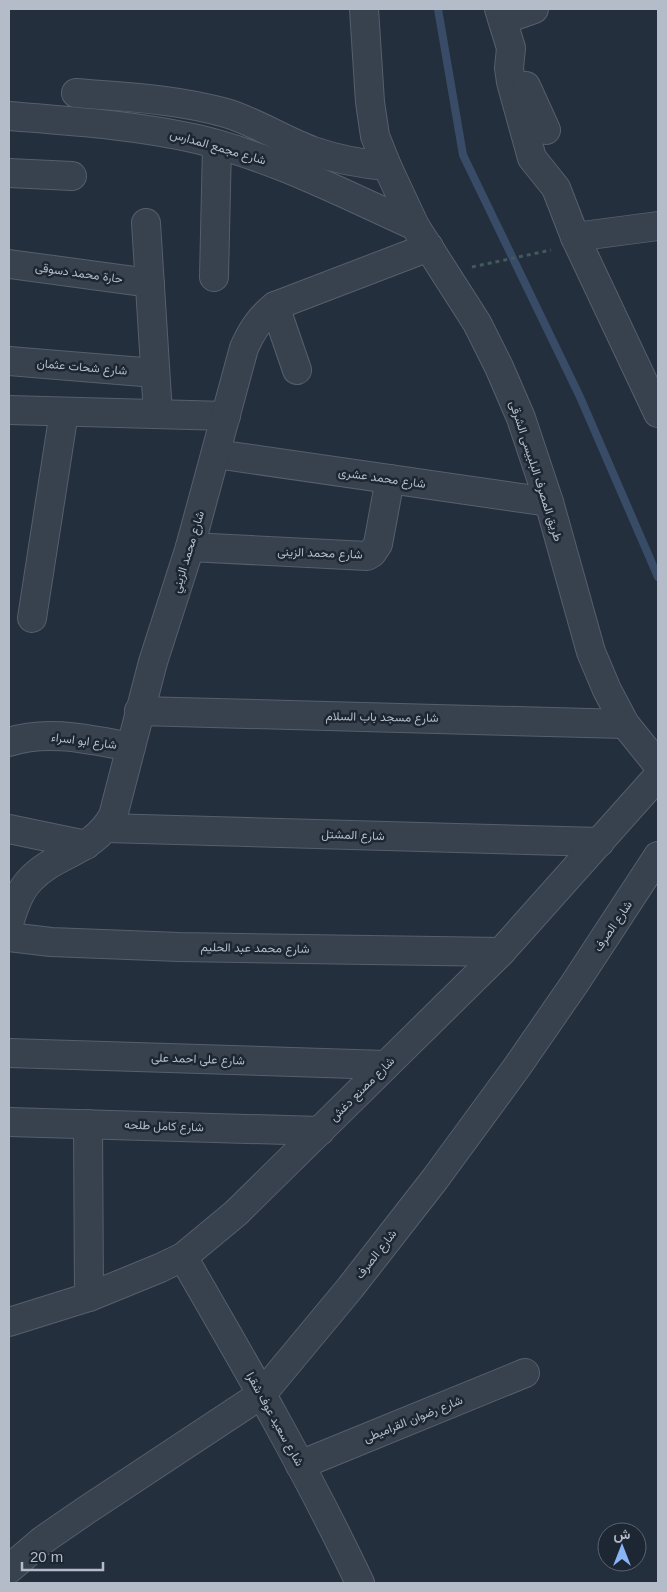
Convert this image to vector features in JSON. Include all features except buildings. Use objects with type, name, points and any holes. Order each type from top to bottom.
[{"type":"street","name":"طريق المصرف البلبيسى الشرقى","points":[[364,9],[370,102],[375,136],[387,166],[422,236],[477,323],[521,418],[549,502],[591,652],[607,690],[625,724],[658,765]]},
{"type":"street","points":[[534,9],[501,15],[510,42],[509,68],[511,82],[532,158],[556,188],[575,237],[658,413]]},
{"type":"street","points":[[511,55],[546,130]]},
{"type":"street","points":[[76,93],[157,99],[198,106],[228,114],[313,151],[357,162],[387,166]]},
{"type":"street","name":"شارع مجمع المدارس","points":[[9,116],[154,130],[217,145],[285,168],[422,236]]},
{"type":"street","points":[[214,277],[217,145]]},
{"type":"street","points":[[9,173],[72,176]]},
{"type":"street","points":[[146,223],[158,414]]},
{"type":"street","points":[[575,237],[658,226]]},
{"type":"street","name":"شارع محمد الزيني","points":[[96,836],[113,816],[153,662],[190,547],[244,348],[251,331],[261,317],[275,306],[422,236]]},
{"type":"street","name":"حارة محمد دسوقى","points":[[9,264],[150,283]]},
{"type":"street","points":[[275,306],[297,370]]},
{"type":"street","name":"شارع شحات عثمان","points":[[9,361],[156,373]]},
{"type":"street","points":[[9,410],[226,416]]},
{"type":"street","points":[[32,618],[64,412]]},
{"type":"street","name":"شارع محمد عشرى","points":[[216,454],[549,502]]},
{"type":"street","name":"شارع محمد الزينى","points":[[190,547],[367,556],[372,553],[378,544],[390,479]]},
{"type":"street","name":"شارع مسجد باب السلام","points":[[140,711],[625,724]]},
{"type":"street","name":"شارع ابو اسراء","points":[[9,742],[35,736],[57,736],[130,747]]},
{"type":"street","name":"شارع مصنع دغش","points":[[9,1322],[89,1296],[183,1257],[236,1213],[501,952],[658,776]]},
{"type":"street","name":"شارع المشتل","points":[[9,829],[96,836],[600,842]]},
{"type":"street","points":[[9,924],[14,907],[30,880],[96,836]]},
{"type":"street","name":"شارع الصرف","points":[[9,1569],[43,1540],[78,1515],[262,1394],[350,1288],[517,1067],[658,856]]},
{"type":"street","name":"شارع محمد عبد الحليم","points":[[9,937],[59,943],[170,947],[501,952]]},
{"type":"street","name":"شارع على احمد على","points":[[9,1052],[386,1065]]},
{"type":"street","name":"شارع كامل طلحه","points":[[9,1122],[320,1130]]},
{"type":"street","points":[[88,1124],[89,1296]]},
{"type":"street","name":"شارع سعيد عوف شقرا","points":[[183,1257],[262,1394],[360,1583]]},
{"type":"street","name":"شارع رضوان القراميطى","points":[[300,1465],[526,1373]]},
{"type":"path","points":[[480,265],[537,253]]},
{"type":"waterway","points":[[438,9],[463,155],[580,397],[658,577]]}]
